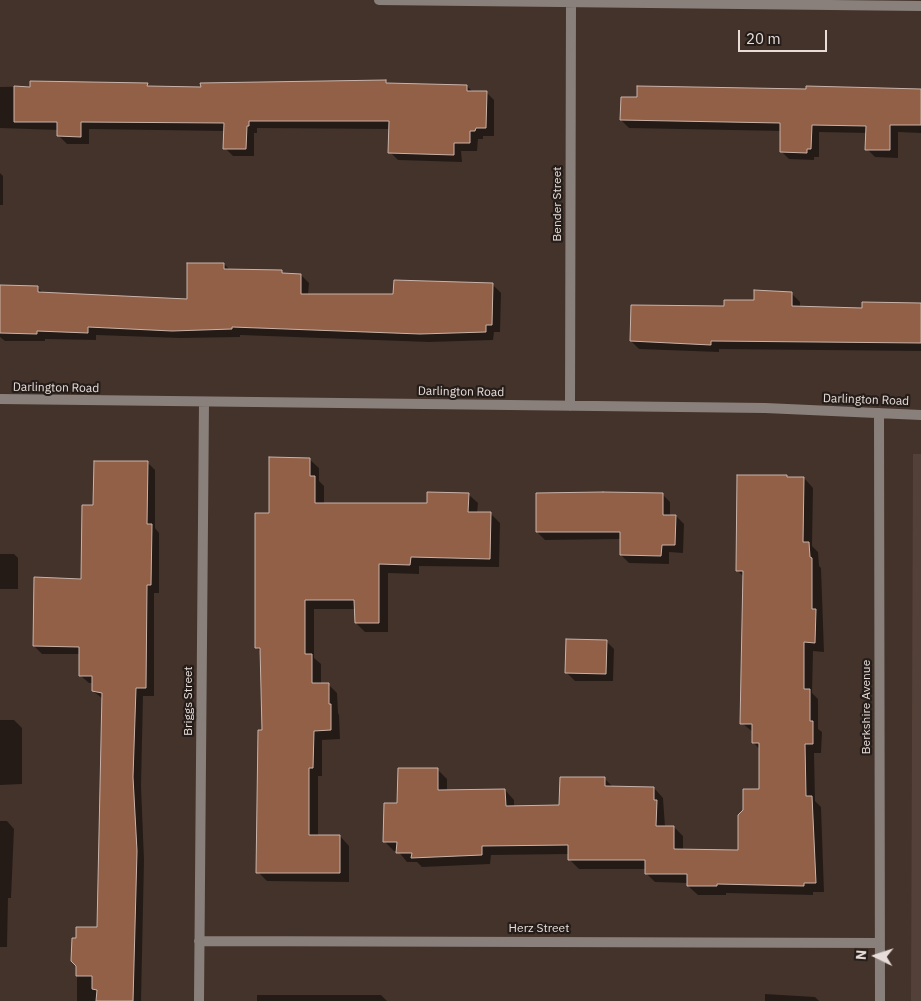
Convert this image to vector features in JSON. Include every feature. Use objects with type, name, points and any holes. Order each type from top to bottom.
[{"type":"street","points":[[379,0],[921,6]]},
{"type":"street","name":"Bender Street","points":[[570,406],[571,2]]},
{"type":"street","name":"Darlington Road","points":[[0,399],[764,408],[921,415]]},
{"type":"street","name":"Briggs Street","points":[[199,1001],[204,402]]},
{"type":"street","name":"Berkshire Avenue","points":[[879,413],[880,1001]]},
{"type":"street","name":"Herz Street","points":[[199,941],[880,942]]},
{"type":"shaded area","points":[[913,454],[921,454],[921,1001],[911,1001]]},
{"type":"building","points":[[386,80],[386,83],[467,85],[467,91],[487,91],[486,128],[476,128],[475,131],[470,131],[470,143],[454,143],[454,155],[388,153],[389,121],[249,121],[246,149],[223,149],[224,123],[81,122],[81,137],[57,136],[57,122],[14,122],[14,86],[30,87],[30,81],[148,83],[147,86],[201,87],[200,83]]},
{"type":"building","points":[[637,86],[806,89],[806,86],[921,89],[921,125],[890,125],[890,150],[865,150],[866,126],[812,125],[811,149],[807,149],[807,153],[780,152],[780,123],[620,120],[621,97],[637,97]]},
{"type":"building","points":[[187,263],[224,263],[224,269],[282,270],[282,273],[301,274],[301,294],[393,294],[394,280],[493,283],[492,325],[486,325],[486,332],[420,334],[232,327],[232,329],[172,331],[88,327],[88,333],[37,331],[37,334],[0,333],[0,285],[38,286],[38,292],[187,299]]},
{"type":"building","points":[[754,290],[792,292],[792,306],[862,308],[862,302],[921,303],[921,343],[711,341],[711,345],[630,341],[631,305],[724,306],[724,300],[754,300]]},
{"type":"building","points":[[269,457],[310,458],[310,476],[315,476],[315,503],[427,503],[427,492],[469,493],[468,512],[491,512],[490,559],[411,557],[410,565],[379,564],[379,623],[355,623],[354,600],[305,600],[305,654],[312,654],[312,683],[329,683],[329,704],[331,704],[331,730],[314,731],[313,768],[309,768],[309,835],[340,835],[340,873],[256,873],[258,730],[262,730],[260,648],[255,648],[255,513],[269,513]]},
{"type":"building","points":[[94,461],[148,461],[147,524],[152,524],[151,585],[147,585],[146,688],[136,688],[133,777],[137,851],[133,1001],[96,1001],[97,990],[92,989],[92,976],[76,976],[76,966],[71,961],[72,938],[76,938],[76,927],[97,927],[102,693],[92,691],[92,676],[79,676],[79,647],[33,646],[34,577],[81,579],[82,505],[93,505]]},
{"type":"building","points":[[737,475],[804,477],[803,542],[809,542],[810,557],[812,558],[812,609],[816,609],[815,643],[804,642],[804,689],[810,689],[810,721],[813,721],[813,744],[805,744],[806,796],[812,796],[816,883],[804,883],[804,886],[717,884],[717,886],[687,886],[687,874],[645,874],[645,860],[568,860],[568,845],[482,846],[482,855],[411,858],[412,853],[396,853],[397,842],[383,842],[384,803],[397,803],[398,768],[438,768],[438,790],[505,789],[506,806],[559,805],[560,777],[605,777],[605,786],[654,787],[654,800],[657,800],[656,826],[674,826],[674,849],[738,850],[738,815],[743,810],[743,789],[759,789],[759,743],[752,743],[752,724],[740,724],[743,571],[736,571]]},
{"type":"building","points":[[536,493],[663,493],[663,515],[676,515],[675,545],[662,545],[661,556],[620,555],[620,532],[536,532]]},
{"type":"building","points":[[566,639],[607,640],[606,674],[565,673]]}]
